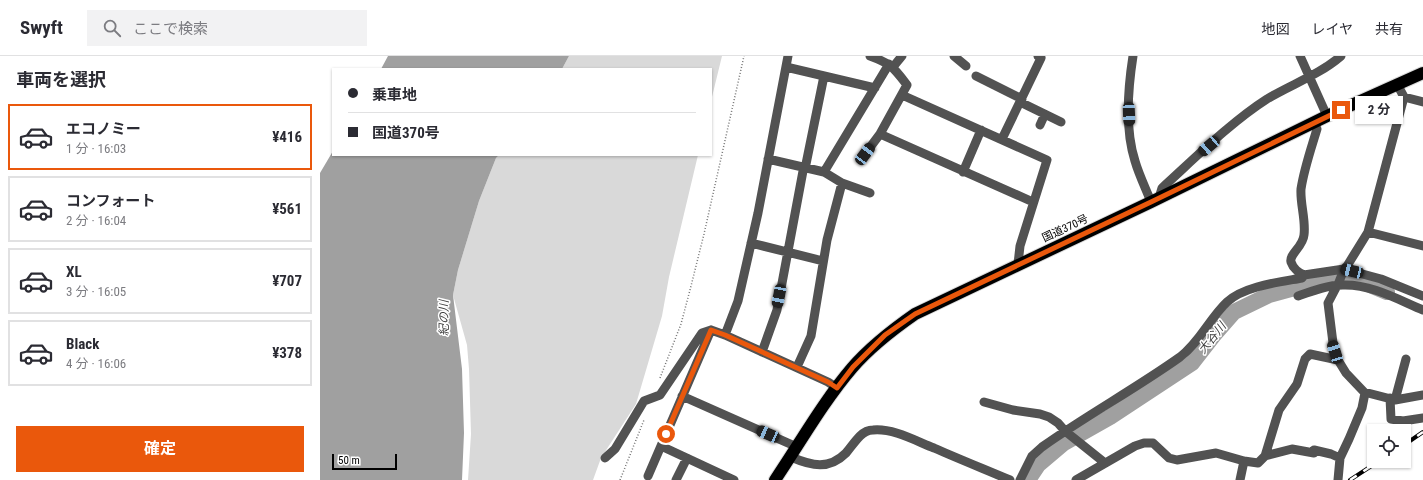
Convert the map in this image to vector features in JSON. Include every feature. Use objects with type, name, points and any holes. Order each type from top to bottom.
[{"type":"highway","name":"国道370号","points":[[775,480],[837,388],[853,367],[885,335],[915,314],[1155,200],[1326,116],[1423,72]]},
{"type":"street","points":[[725,335],[738,301],[788,56]]},
{"type":"street","points":[[865,154],[880,134],[907,86],[891,66],[870,56]]},
{"type":"street","points":[[824,172],[875,88],[891,66],[902,56]]},
{"type":"street","points":[[954,56],[966,66]]},
{"type":"street","points":[[1002,140],[1042,58],[1038,56]]},
{"type":"street","points":[[1133,56],[1129,103],[1130,136],[1135,161],[1155,200]]},
{"type":"street","points":[[1300,56],[1326,116]]},
{"type":"street","points":[[1155,200],[1162,188],[1233,125],[1267,100],[1330,65],[1341,56]]},
{"type":"street","points":[[786,67],[875,88]]},
{"type":"street","points":[[762,352],[776,310],[804,167],[824,76]]},
{"type":"street","points":[[976,76],[1061,122]]},
{"type":"street","points":[[1397,84],[1404,97],[1368,232],[1347,266],[1328,303],[1333,344],[1338,360],[1346,373],[1364,392],[1392,399],[1423,395]]},
{"type":"street","points":[[902,95],[1047,160],[1020,246],[1018,264]]},
{"type":"street","points":[[1404,97],[1423,102]]},
{"type":"street","points":[[1040,125],[1045,114]]},
{"type":"street","points":[[1314,123],[1317,129],[1301,190],[1304,232],[1303,241],[1292,257],[1291,262],[1294,268],[1304,275],[1381,279],[1423,296]]},
{"type":"street","points":[[963,172],[981,130]]},
{"type":"street","points":[[880,134],[1033,202]]},
{"type":"street","points":[[768,159],[824,172],[842,183],[870,192]]},
{"type":"street","points":[[797,367],[811,336],[827,240],[842,183]]},
{"type":"street","points":[[1368,232],[1423,246]]},
{"type":"street","points":[[751,243],[823,261]]},
{"type":"street","points":[[1020,480],[1032,456],[1065,431],[1127,392],[1190,349],[1229,300],[1257,288],[1302,278],[1304,275]]},
{"type":"street","points":[[1298,296],[1324,288],[1341,277]]},
{"type":"street","points":[[1341,277],[1351,285],[1372,289],[1423,310]]},
{"type":"street","points":[[648,476],[711,330]]},
{"type":"street","points":[[605,458],[614,449],[644,401],[660,394],[702,333],[711,330],[797,367],[837,388]]},
{"type":"street","points":[[1076,480],[1135,446],[1144,443],[1153,443],[1169,458],[1177,460],[1216,453],[1244,461],[1258,463],[1265,456],[1279,410],[1297,384],[1305,359],[1310,354],[1338,360]]},
{"type":"street","points":[[1406,359],[1392,399],[1391,419],[1403,421],[1423,418]]},
{"type":"street","points":[[1338,480],[1340,458],[1362,408],[1364,392]]},
{"type":"street","points":[[682,396],[794,452],[808,463],[822,465],[831,464],[847,452],[856,440],[866,431],[882,430],[907,437],[1010,480]]},
{"type":"street","points":[[984,402],[1013,410],[1040,414],[1049,417],[1058,422],[1065,431],[1105,463]]},
{"type":"street","points":[[661,446],[734,480]]},
{"type":"street","points":[[1265,456],[1292,449],[1314,453],[1314,450],[1340,458]]},
{"type":"street","points":[[676,480],[687,458]]},
{"type":"street","points":[[1240,480],[1244,461]]},
{"type":"path","points":[[659,382],[681,324],[690,290],[744,56]]},
{"type":"path","points":[[620,480],[644,420]]},
{"type":"shaded area","points":[[569,56],[722,56],[712,97],[712,68],[563,68]]},
{"type":"shaded area","points":[[498,156],[698,156],[669,277],[662,316],[636,404],[601,458],[593,480],[468,480],[471,434],[469,369],[467,345],[453,295],[458,270],[479,201]]},
{"type":"water","points":[[388,56],[569,56],[563,68],[382,68]]},
{"type":"water","name":"紀の川","points":[[332,153],[332,156],[498,156],[479,201],[458,270],[453,295],[462,369],[464,433],[462,480],[320,480],[320,173]]},
{"type":"waterway","name":"大谷川","points":[[1028,480],[1038,465],[1064,443],[1110,417],[1192,363],[1234,312],[1269,295],[1302,286],[1330,282],[1356,279],[1387,292]]},
{"type":"railway","points":[[1411,440],[1423,432]]},
{"type":"railway","points":[[1350,480],[1368,468]]},
{"type":"route","points":[[666,434],[711,330],[818,377],[837,388],[853,367],[885,335],[915,314],[1341,110]]}]
